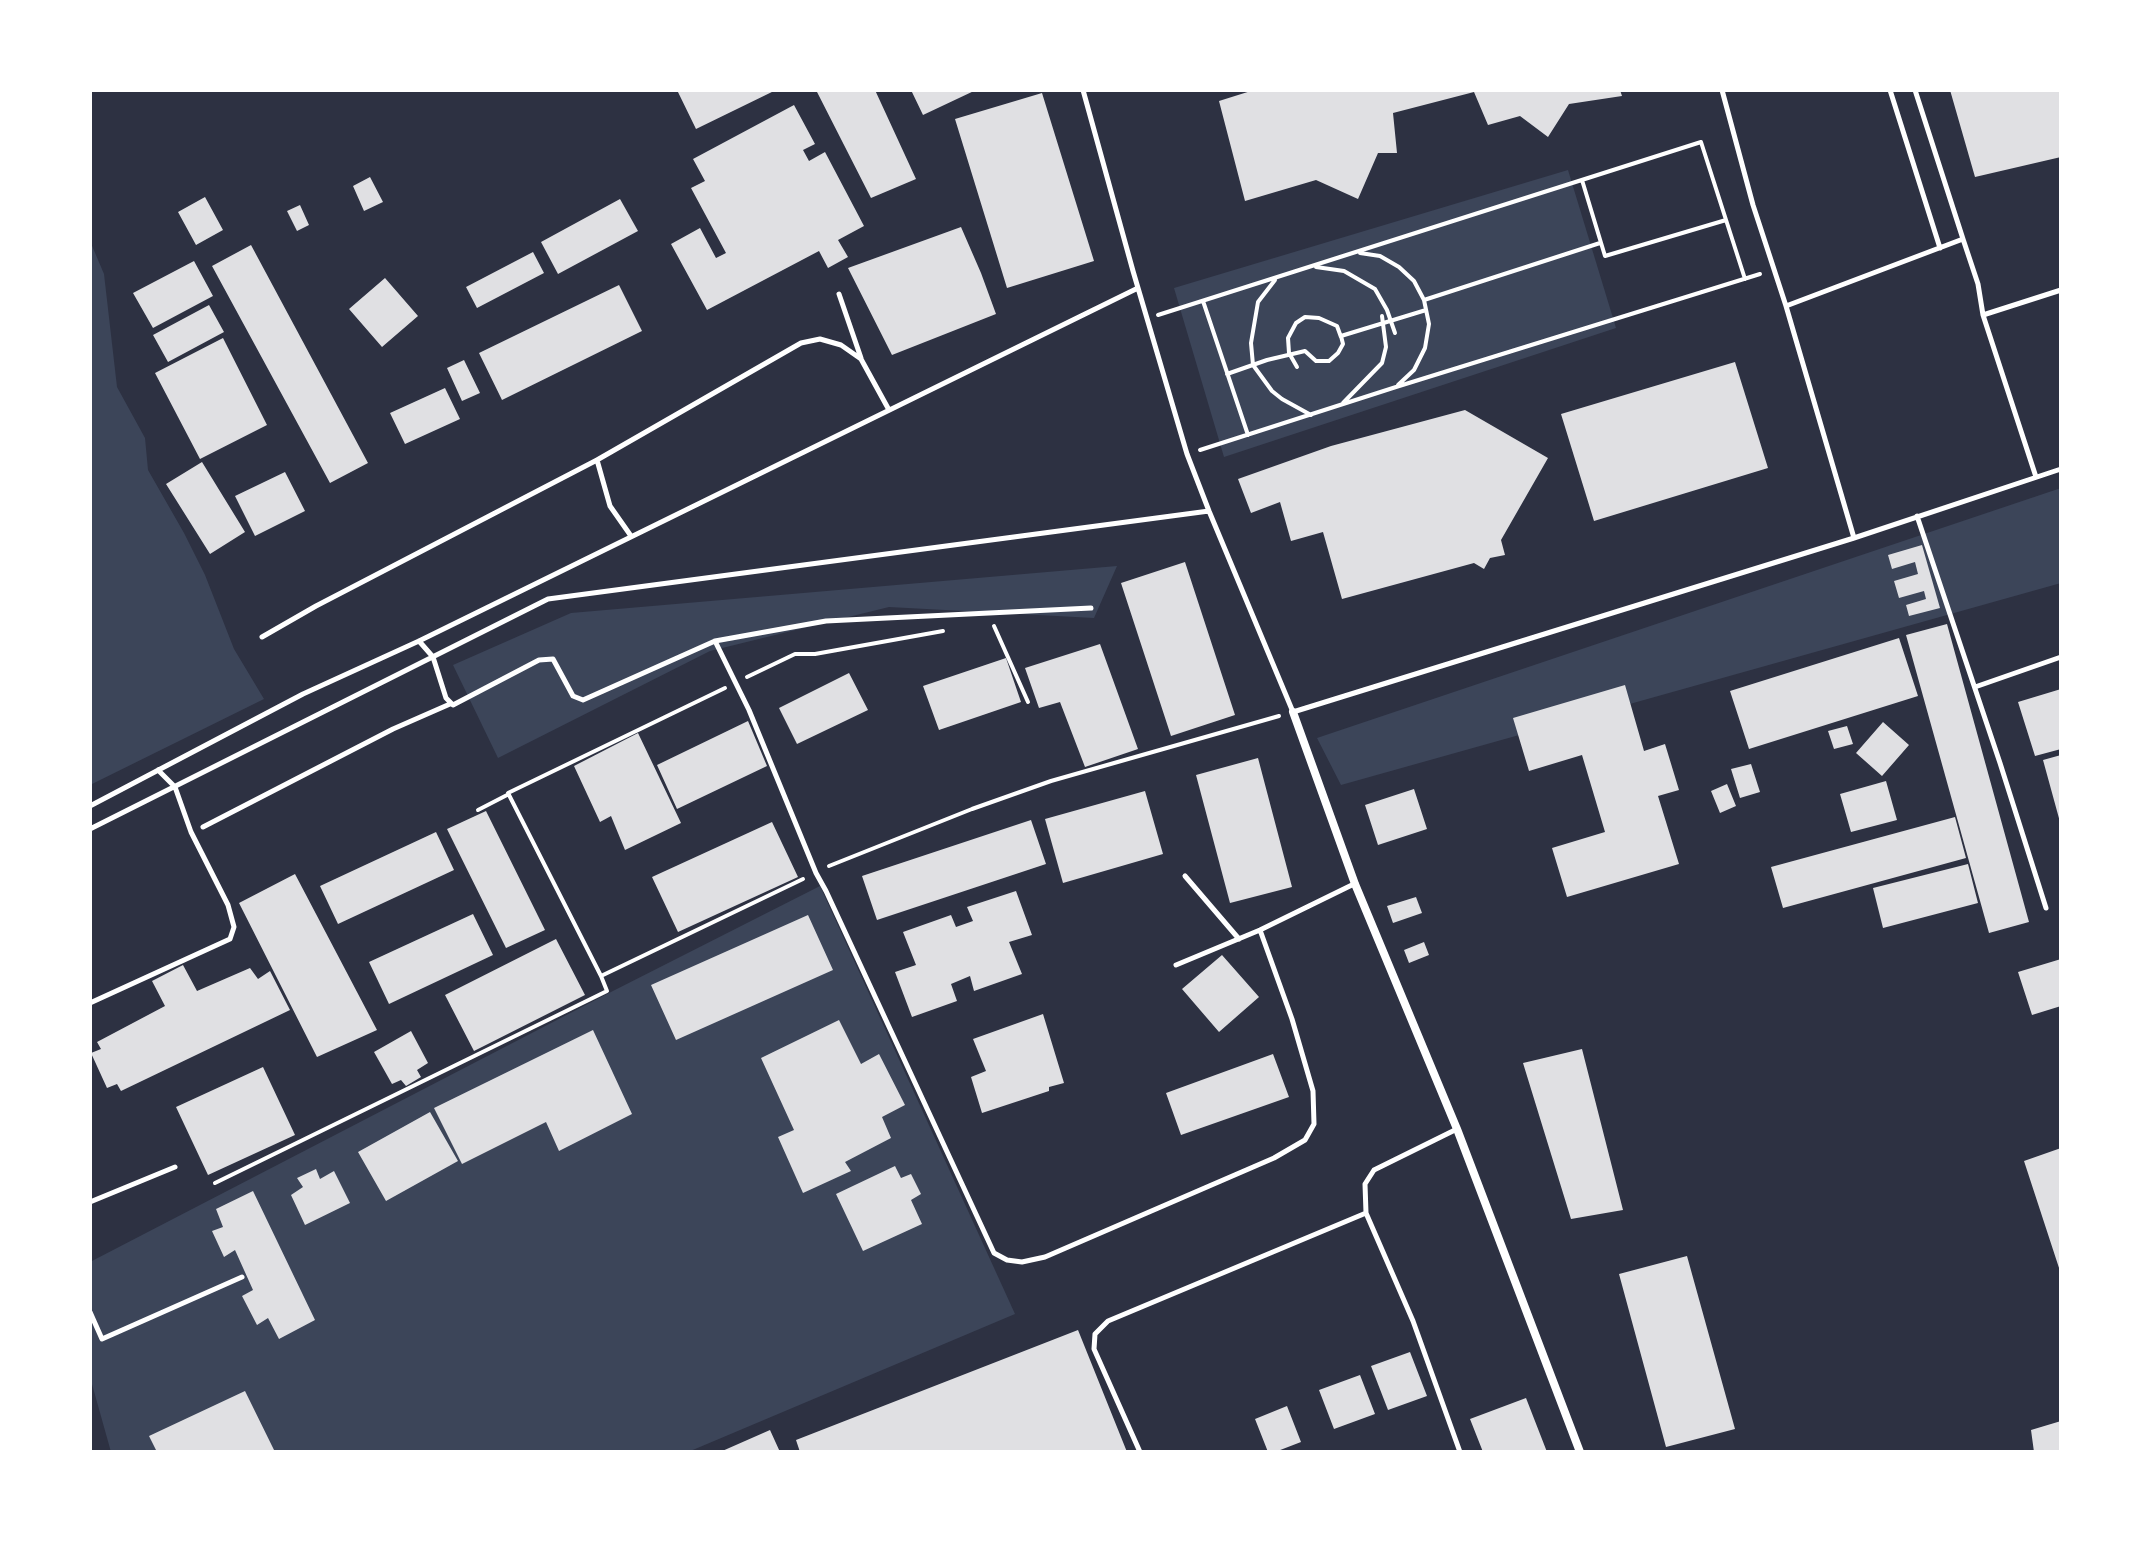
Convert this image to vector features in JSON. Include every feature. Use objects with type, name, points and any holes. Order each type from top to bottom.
[{"type":"street","points":[[1293,712],[1355,884],[1457,1129],[1580,1452]]},
{"type":"lane","points":[[1083,90],[1187,454],[1293,712],[1854,538],[2061,469]]},
{"type":"lane","points":[[1722,90],[1753,205],[1854,538]]},
{"type":"lane","points":[[1890,90],[1940,248]]},
{"type":"lane","points":[[1915,90],[2036,477]]},
{"type":"lane","points":[[1786,306],[1963,239]]},
{"type":"lane","points":[[90,806],[303,694],[419,641],[1138,288]]},
{"type":"lane","points":[[1983,315],[2061,290]]},
{"type":"lane","points":[[839,294],[861,359],[889,410]]},
{"type":"lane","points":[[262,637],[597,460],[801,343],[820,339],[841,345],[861,359]]},
{"type":"lane","points":[[597,460],[610,506],[631,536]]},
{"type":"lane","points":[[90,829],[548,599],[1209,511]]},
{"type":"lane","points":[[1917,516],[2046,908]]},
{"type":"lane","points":[[203,827],[393,729],[453,705],[539,660],[553,659],[573,696],[583,700],[715,641],[826,621],[1091,608]]},
{"type":"lane","points":[[419,641],[433,657],[450,704]]},
{"type":"lane","points":[[715,641],[749,710],[816,873],[994,1253],[1007,1260],[1022,1262],[1045,1257],[1274,1158],[1305,1140],[1314,1124],[1313,1091],[1292,1019],[1260,930]]},
{"type":"lane","points":[[1975,687],[2061,657]]},
{"type":"lane","points":[[90,1003],[230,939],[234,927],[228,905],[191,832],[175,787],[158,770]]},
{"type":"lane","points":[[1185,876],[1239,939]]},
{"type":"lane","points":[[1176,965],[1260,930],[1355,884]]},
{"type":"lane","points":[[1457,1129],[1374,1170],[1365,1184],[1366,1213],[1413,1321],[1460,1452]]},
{"type":"lane","points":[[90,1202],[175,1167]]},
{"type":"lane","points":[[1140,1452],[1094,1349],[1095,1334],[1108,1321],[1366,1213]]},
{"type":"lane","points":[[90,1312],[102,1339],[242,1277]]},
{"type":"path","points":[[1147,318],[1701,142],[1745,279]]},
{"type":"path","points":[[1582,180],[1605,256],[1726,220]]},
{"type":"path","points":[[1424,300],[1601,242]]},
{"type":"path","points":[[1358,252],[1380,256],[1399,267],[1414,281],[1424,300],[1429,324],[1425,348],[1414,370],[1396,387]]},
{"type":"path","points":[[1314,266],[1344,271],[1375,289],[1395,333]]},
{"type":"path","points":[[1187,454],[1774,270]]},
{"type":"path","points":[[1276,279],[1258,302],[1251,343],[1253,365],[1272,391],[1311,415]]},
{"type":"path","points":[[1203,301],[1248,435]]},
{"type":"path","points":[[1341,337],[1426,310]]},
{"type":"path","points":[[1342,405],[1382,363],[1386,347],[1382,316]]},
{"type":"path","points":[[1227,374],[1289,353],[1305,351],[1316,361],[1329,361],[1343,344],[1337,326],[1319,318],[1305,317],[1296,323],[1288,338],[1289,353],[1297,367]]},
{"type":"path","points":[[992,624],[1028,702]]},
{"type":"path","points":[[478,810],[795,654],[815,654],[948,631]]},
{"type":"path","points":[[601,976],[816,873],[972,809],[1051,781],[1293,712]]},
{"type":"path","points":[[215,1183],[607,991],[509,794]]},
{"type":"shaded area","points":[[1568,170],[1616,328],[1224,457],[1174,288]]},
{"type":"shaded area","points":[[90,241],[104,274],[117,387],[145,438],[148,470],[205,575],[234,649],[264,699],[90,785]]},
{"type":"shaded area","points":[[2061,488],[2061,583],[1341,785],[1317,738]]},
{"type":"shaded area","points":[[1117,566],[1094,618],[889,607],[710,651],[498,758],[453,665],[571,613]]},
{"type":"shaded area","points":[[820,886],[1015,1314],[688,1452],[111,1452],[90,1377],[90,1262]]},
{"type":"building","points":[[677,90],[776,90],[696,129]]},
{"type":"building","points":[[816,90],[875,90],[916,179],[871,198]]},
{"type":"building","points":[[911,90],[976,90],[923,115]]},
{"type":"building","points":[[1254,90],[1620,90],[1622,96],[1569,104],[1548,137],[1520,116],[1488,125],[1474,92],[1393,113],[1397,153],[1378,153],[1358,199],[1316,180],[1245,201],[1219,101]]},
{"type":"building","points":[[1950,90],[2061,90],[2061,157],[1975,177]]},
{"type":"building","points":[[1042,93],[1094,261],[1007,288],[955,119]]},
{"type":"building","points":[[794,105],[815,144],[803,150],[809,161],[825,152],[864,226],[838,240],[848,257],[828,268],[819,251],[707,310],[671,244],[700,228],[716,258],[726,253],[691,188],[705,181],[693,159]]},
{"type":"building","points":[[370,177],[383,202],[364,211],[353,186]]},
{"type":"building","points":[[205,197],[223,230],[196,245],[178,212]]},
{"type":"building","points":[[620,199],[638,231],[558,274],[541,242]]},
{"type":"building","points":[[300,205],[309,225],[297,231],[287,211]]},
{"type":"building","points":[[961,227],[996,314],[892,355],[848,268]]},
{"type":"building","points":[[251,245],[368,463],[330,483],[212,266]]},
{"type":"building","points":[[533,252],[544,273],[477,308],[466,287]]},
{"type":"building","points":[[194,261],[213,296],[153,328],[133,293]]},
{"type":"building","points":[[385,278],[418,316],[382,347],[349,309]]},
{"type":"building","points":[[619,285],[642,331],[502,400],[479,353]]},
{"type":"building","points":[[209,305],[224,332],[168,362],[153,335]]},
{"type":"building","points":[[223,338],[267,425],[200,459],[155,373]]},
{"type":"building","points":[[464,360],[480,393],[462,401],[447,368]]},
{"type":"building","points":[[1735,362],[1768,468],[1594,521],[1561,414]]},
{"type":"building","points":[[445,388],[460,419],[405,444],[390,413]]},
{"type":"building","points":[[1465,410],[1548,458],[1501,540],[1505,555],[1490,558],[1484,569],[1474,563],[1342,599],[1323,532],[1291,541],[1280,502],[1251,513],[1238,479],[1331,446]]},
{"type":"building","points":[[202,462],[245,532],[210,554],[166,484]]},
{"type":"building","points":[[285,472],[305,511],[255,536],[235,496]]},
{"type":"building","points":[[1922,545],[1940,608],[1909,616],[1906,605],[1926,599],[1924,591],[1899,598],[1894,581],[1918,574],[1915,562],[1892,569],[1888,555]]},
{"type":"building","points":[[1185,562],[1235,715],[1171,736],[1121,583]]},
{"type":"building","points":[[1947,624],[2029,922],[1989,933],[1906,635]]},
{"type":"building","points":[[1899,638],[1918,696],[1749,749],[1730,691]]},
{"type":"building","points":[[1100,644],[1138,749],[1085,767],[1060,702],[1039,708],[1025,668]]},
{"type":"building","points":[[1006,658],[1021,702],[939,730],[923,686]]},
{"type":"building","points":[[849,673],[868,710],[797,744],[779,708]]},
{"type":"building","points":[[1625,685],[1644,751],[1665,744],[1679,790],[1658,796],[1679,864],[1567,897],[1552,848],[1605,832],[1582,755],[1529,771],[1513,718]]},
{"type":"building","points":[[2061,689],[2061,749],[2035,756],[2018,702]]},
{"type":"building","points":[[748,721],[767,766],[677,809],[657,765]]},
{"type":"building","points":[[1883,722],[1909,745],[1882,776],[1856,753]]},
{"type":"building","points":[[1847,726],[1853,744],[1834,749],[1828,731]]},
{"type":"building","points":[[638,733],[681,823],[625,850],[611,816],[600,822],[574,766]]},
{"type":"building","points":[[2061,755],[2061,822],[2060,822],[2043,760]]},
{"type":"building","points":[[1258,758],[1292,887],[1230,903],[1196,775]]},
{"type":"building","points":[[1751,764],[1760,792],[1740,798],[1731,769]]},
{"type":"building","points":[[1886,781],[1897,820],[1851,832],[1840,794]]},
{"type":"building","points":[[1727,784],[1736,806],[1720,813],[1711,791]]},
{"type":"building","points":[[1414,789],[1427,829],[1378,845],[1365,805]]},
{"type":"building","points":[[1145,791],[1163,854],[1063,883],[1045,819]]},
{"type":"building","points":[[486,811],[545,930],[506,948],[447,829]]},
{"type":"building","points":[[1955,817],[1966,858],[1783,908],[1771,867]]},
{"type":"building","points":[[1031,820],[1046,864],[877,920],[862,876]]},
{"type":"building","points":[[772,822],[798,877],[678,932],[652,877]]},
{"type":"building","points":[[436,832],[454,870],[338,924],[320,886]]},
{"type":"building","points":[[1968,864],[1978,903],[1883,928],[1873,888]]},
{"type":"building","points":[[295,874],[377,1030],[317,1057],[239,903]]},
{"type":"building","points":[[1016,891],[1032,935],[1009,942],[1022,974],[974,991],[970,976],[951,984],[957,1001],[912,1017],[895,972],[916,965],[903,932],[951,915],[956,927],[973,921],[967,907]]},
{"type":"building","points":[[1416,897],[1422,913],[1393,923],[1387,906]]},
{"type":"building","points":[[473,914],[493,955],[389,1004],[369,962]]},
{"type":"building","points":[[808,915],[833,970],[676,1040],[651,985]]},
{"type":"building","points":[[556,939],[585,995],[474,1051],[445,995]]},
{"type":"building","points":[[1424,942],[1429,955],[1409,963],[1404,950]]},
{"type":"building","points":[[1222,955],[1259,997],[1219,1032],[1182,989]]},
{"type":"building","points":[[2061,959],[2061,1006],[2032,1015],[2018,972]]},
{"type":"building","points":[[183,965],[197,991],[250,968],[258,979],[270,971],[290,1010],[121,1091],[117,1084],[107,1088],[91,1053],[101,1049],[97,1042],[165,1006],[152,981]]},
{"type":"building","points":[[1043,1014],[1064,1083],[982,1113],[971,1077],[986,1071],[973,1039]]},
{"type":"building","points":[[839,1020],[861,1064],[879,1054],[905,1105],[882,1117],[891,1138],[845,1162],[851,1171],[803,1193],[778,1137],[794,1130],[761,1058]]},
{"type":"building","points":[[593,1030],[632,1114],[559,1151],[546,1122],[462,1164],[434,1108]]},
{"type":"building","points":[[411,1031],[428,1063],[417,1070],[421,1077],[406,1086],[401,1080],[392,1084],[374,1052]]},
{"type":"building","points":[[1582,1049],[1623,1210],[1571,1219],[1523,1063]]},
{"type":"building","points":[[1273,1054],[1289,1097],[1181,1135],[1166,1093]]},
{"type":"building","points":[[263,1067],[295,1135],[208,1175],[176,1107]]},
{"type":"building","points":[[430,1112],[458,1161],[386,1201],[358,1152]]},
{"type":"building","points":[[2061,1148],[2061,1271],[2060,1271],[2024,1161]]},
{"type":"building","points":[[895,1166],[901,1178],[911,1174],[921,1194],[911,1200],[922,1224],[863,1251],[836,1194]]},
{"type":"building","points":[[316,1169],[320,1179],[334,1171],[350,1203],[305,1225],[291,1195],[303,1187],[297,1178]]},
{"type":"building","points":[[253,1191],[315,1320],[279,1339],[268,1318],[257,1325],[242,1296],[253,1290],[235,1250],[224,1257],[212,1231],[223,1227],[216,1209]]},
{"type":"building","points":[[1687,1256],[1735,1429],[1666,1447],[1619,1274]]},
{"type":"building","points":[[1078,1330],[1127,1452],[800,1452],[796,1440]]},
{"type":"building","points":[[1410,1352],[1427,1396],[1388,1410],[1371,1366]]},
{"type":"building","points":[[1360,1375],[1375,1414],[1334,1429],[1319,1390]]},
{"type":"building","points":[[245,1391],[275,1452],[157,1452],[149,1436]]},
{"type":"building","points":[[1526,1398],[1547,1452],[1483,1452],[1470,1419]]},
{"type":"building","points":[[1287,1406],[1301,1442],[1268,1452],[1255,1419]]},
{"type":"building","points":[[2061,1421],[2061,1452],[2034,1452],[2031,1430]]},
{"type":"building","points":[[770,1430],[780,1452],[720,1452]]}]
